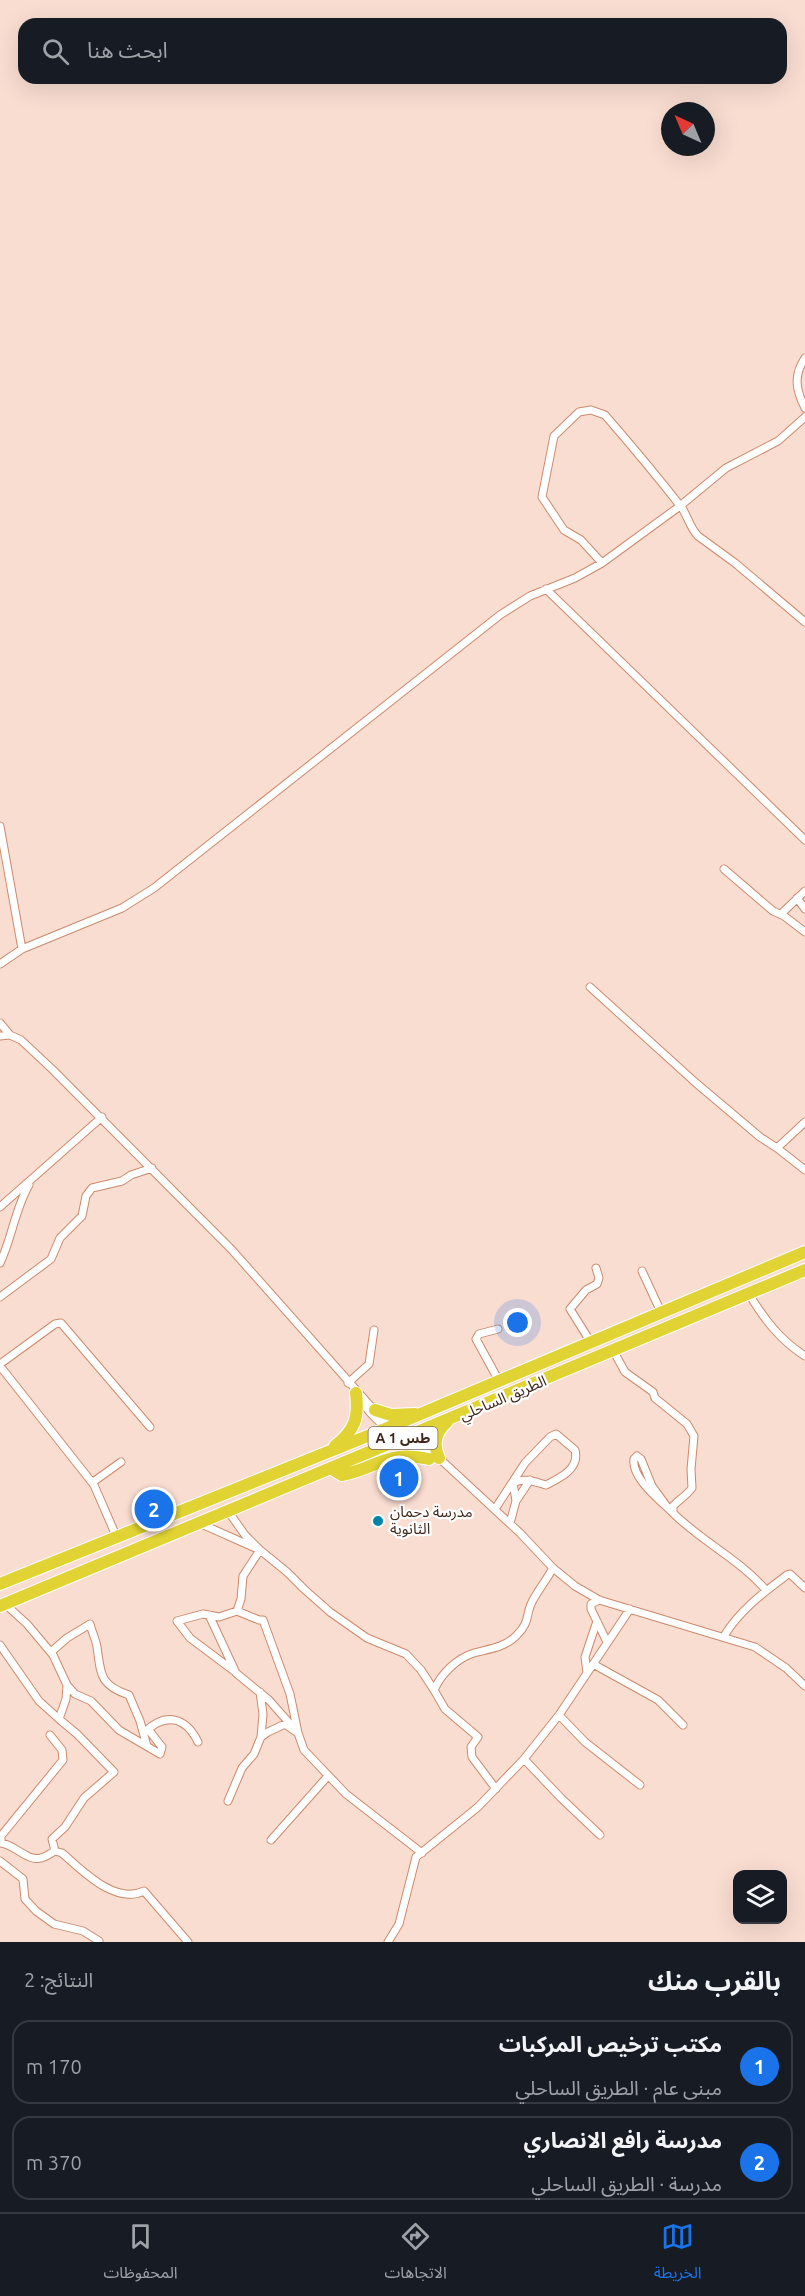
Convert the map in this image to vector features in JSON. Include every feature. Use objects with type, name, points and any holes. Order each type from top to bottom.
[{"type":"highway","name":"الطريق الساحلي","points":[[1,1582],[117,1538],[388,1428],[805,1252]]},
{"type":"highway","name":"الطريق الساحلي","points":[[2,1605],[448,1421],[805,1270]]},
{"type":"highway","points":[[324,1453],[343,1440],[352,1427],[357,1414],[352,1387]]},
{"type":"highway","points":[[375,1410],[391,1414],[422,1413]]},
{"type":"highway","points":[[332,1469],[342,1475],[394,1457],[412,1456],[434,1459],[437,1435],[448,1421]]},
{"type":"street","points":[[805,358],[796,380],[797,389],[805,408]]},
{"type":"street","points":[[602,563],[581,540],[564,530],[542,497],[554,436],[579,412],[591,410],[605,415],[680,506],[698,536],[735,563],[805,622]]},
{"type":"street","points":[[0,964],[22,949],[105,916],[154,888],[500,615],[546,589],[575,578],[602,563],[680,506],[726,468],[778,441],[805,417]]},
{"type":"street","points":[[546,589],[805,840]]},
{"type":"street","points":[[0,826],[22,949]]},
{"type":"street","points":[[724,869],[773,911],[781,914],[805,933]]},
{"type":"street","points":[[781,914],[805,891]]},
{"type":"street","points":[[797,898],[805,909]]},
{"type":"street","points":[[590,987],[696,1083],[760,1137],[805,1170]]},
{"type":"street","points":[[0,1023],[10,1035],[26,1043],[102,1117],[232,1250],[352,1387],[375,1410],[388,1428]]},
{"type":"street","points":[[0,1036],[10,1035]]},
{"type":"street","points":[[0,1207],[102,1117]]},
{"type":"street","points":[[777,1148],[805,1122]]},
{"type":"street","points":[[0,1297],[51,1259],[60,1238],[82,1215],[86,1196],[92,1188],[122,1181],[131,1175],[152,1168]]},
{"type":"street","points":[[0,1263],[10,1239],[21,1200],[31,1181]]},
{"type":"street","points":[[591,1341],[570,1309],[586,1290],[597,1284],[596,1268]]},
{"type":"street","points":[[642,1271],[661,1312]]},
{"type":"street","points":[[749,1294],[765,1320],[794,1349],[805,1356]]},
{"type":"street","points":[[117,1538],[93,1482],[0,1365],[55,1324],[61,1323],[150,1426]]},
{"type":"street","points":[[498,1329],[479,1334],[476,1339],[500,1381]]},
{"type":"street","points":[[352,1387],[369,1364],[374,1330]]},
{"type":"street","points":[[613,1350],[626,1372],[653,1392],[655,1398],[687,1424],[694,1436],[692,1488],[670,1510]]},
{"type":"street","points":[[352,1387],[370,1414],[449,1469],[495,1509],[553,1568],[575,1586],[599,1600],[755,1647],[786,1668],[805,1686]]},
{"type":"street","points":[[495,1509],[525,1463],[550,1437],[556,1434],[575,1450],[576,1460],[571,1469],[560,1478],[546,1485],[530,1480],[519,1480],[513,1483]]},
{"type":"street","points":[[670,1510],[652,1486],[641,1459],[637,1456],[632,1466],[639,1479],[670,1510],[691,1530],[754,1576],[765,1589]]},
{"type":"street","points":[[93,1482],[121,1462]]},
{"type":"street","points":[[510,1523],[516,1502],[530,1480]]},
{"type":"street","points":[[513,1483],[516,1502]]},
{"type":"street","points":[[228,1511],[245,1535],[260,1550],[330,1612],[367,1638],[406,1654],[421,1670],[445,1709],[478,1737],[471,1747],[472,1757],[496,1789]]},
{"type":"street","points":[[200,1523],[260,1550]]},
{"type":"street","points":[[237,1611],[243,1576],[260,1550]]},
{"type":"street","points":[[434,1690],[438,1680],[455,1663],[472,1653],[490,1651],[514,1639],[526,1625],[532,1601],[553,1568]]},
{"type":"street","points":[[724,1636],[730,1626],[765,1589],[790,1574],[805,1588]]},
{"type":"street","points":[[599,1600],[591,1604],[591,1609],[607,1642]]},
{"type":"street","points":[[2,1605],[27,1624],[51,1652],[67,1685],[75,1694],[91,1701],[119,1730],[160,1755],[162,1747],[146,1732]]},
{"type":"street","points":[[388,1942],[399,1924],[417,1857],[478,1807],[524,1759],[559,1715],[630,1609]]},
{"type":"street","points":[[297,1733],[260,1692],[190,1638],[177,1621],[203,1614],[219,1617],[237,1611],[263,1620],[290,1694],[297,1733],[304,1750],[328,1776],[376,1818],[422,1853]]},
{"type":"street","points":[[209,1615],[236,1673]]},
{"type":"street","points":[[587,1673],[585,1657],[597,1622]]},
{"type":"street","points":[[51,1652],[67,1638],[90,1624],[97,1646],[98,1666],[105,1681],[116,1691],[129,1695],[146,1732],[147,1746]]},
{"type":"street","points":[[0,1645],[39,1701],[77,1734],[114,1772],[84,1798],[65,1827],[52,1839],[55,1851]]},
{"type":"street","points":[[593,1664],[658,1700],[682,1725]]},
{"type":"street","points":[[59,1719],[66,1699],[67,1685]]},
{"type":"street","points":[[228,1801],[242,1768],[254,1754],[261,1737],[263,1714],[260,1692]]},
{"type":"street","points":[[559,1715],[585,1742],[640,1785]]},
{"type":"street","points":[[146,1732],[152,1725],[166,1719],[184,1723],[194,1733],[198,1742]]},
{"type":"street","points":[[261,1737],[285,1724],[297,1733]]},
{"type":"street","points":[[50,1734],[62,1750],[63,1760],[1,1836],[1,1842],[31,1858],[40,1859],[55,1851]]},
{"type":"street","points":[[524,1759],[600,1835]]},
{"type":"street","points":[[271,1840],[328,1776]]},
{"type":"street","points":[[55,1851],[111,1891],[136,1895],[144,1891],[188,1942]]},
{"type":"street","points":[[0,1861],[23,1879],[25,1899],[36,1911],[54,1924],[83,1931],[99,1941]]},
{"type":"place","name":"مكتب ترخيص المركبات","points":[[399,1478]]},
{"type":"place","name":"مدرسة رافع الانصاري","points":[[154,1509]]},
{"type":"place","name":"مدرسة دحمان الثانوية","points":[[378,1521]]}]
